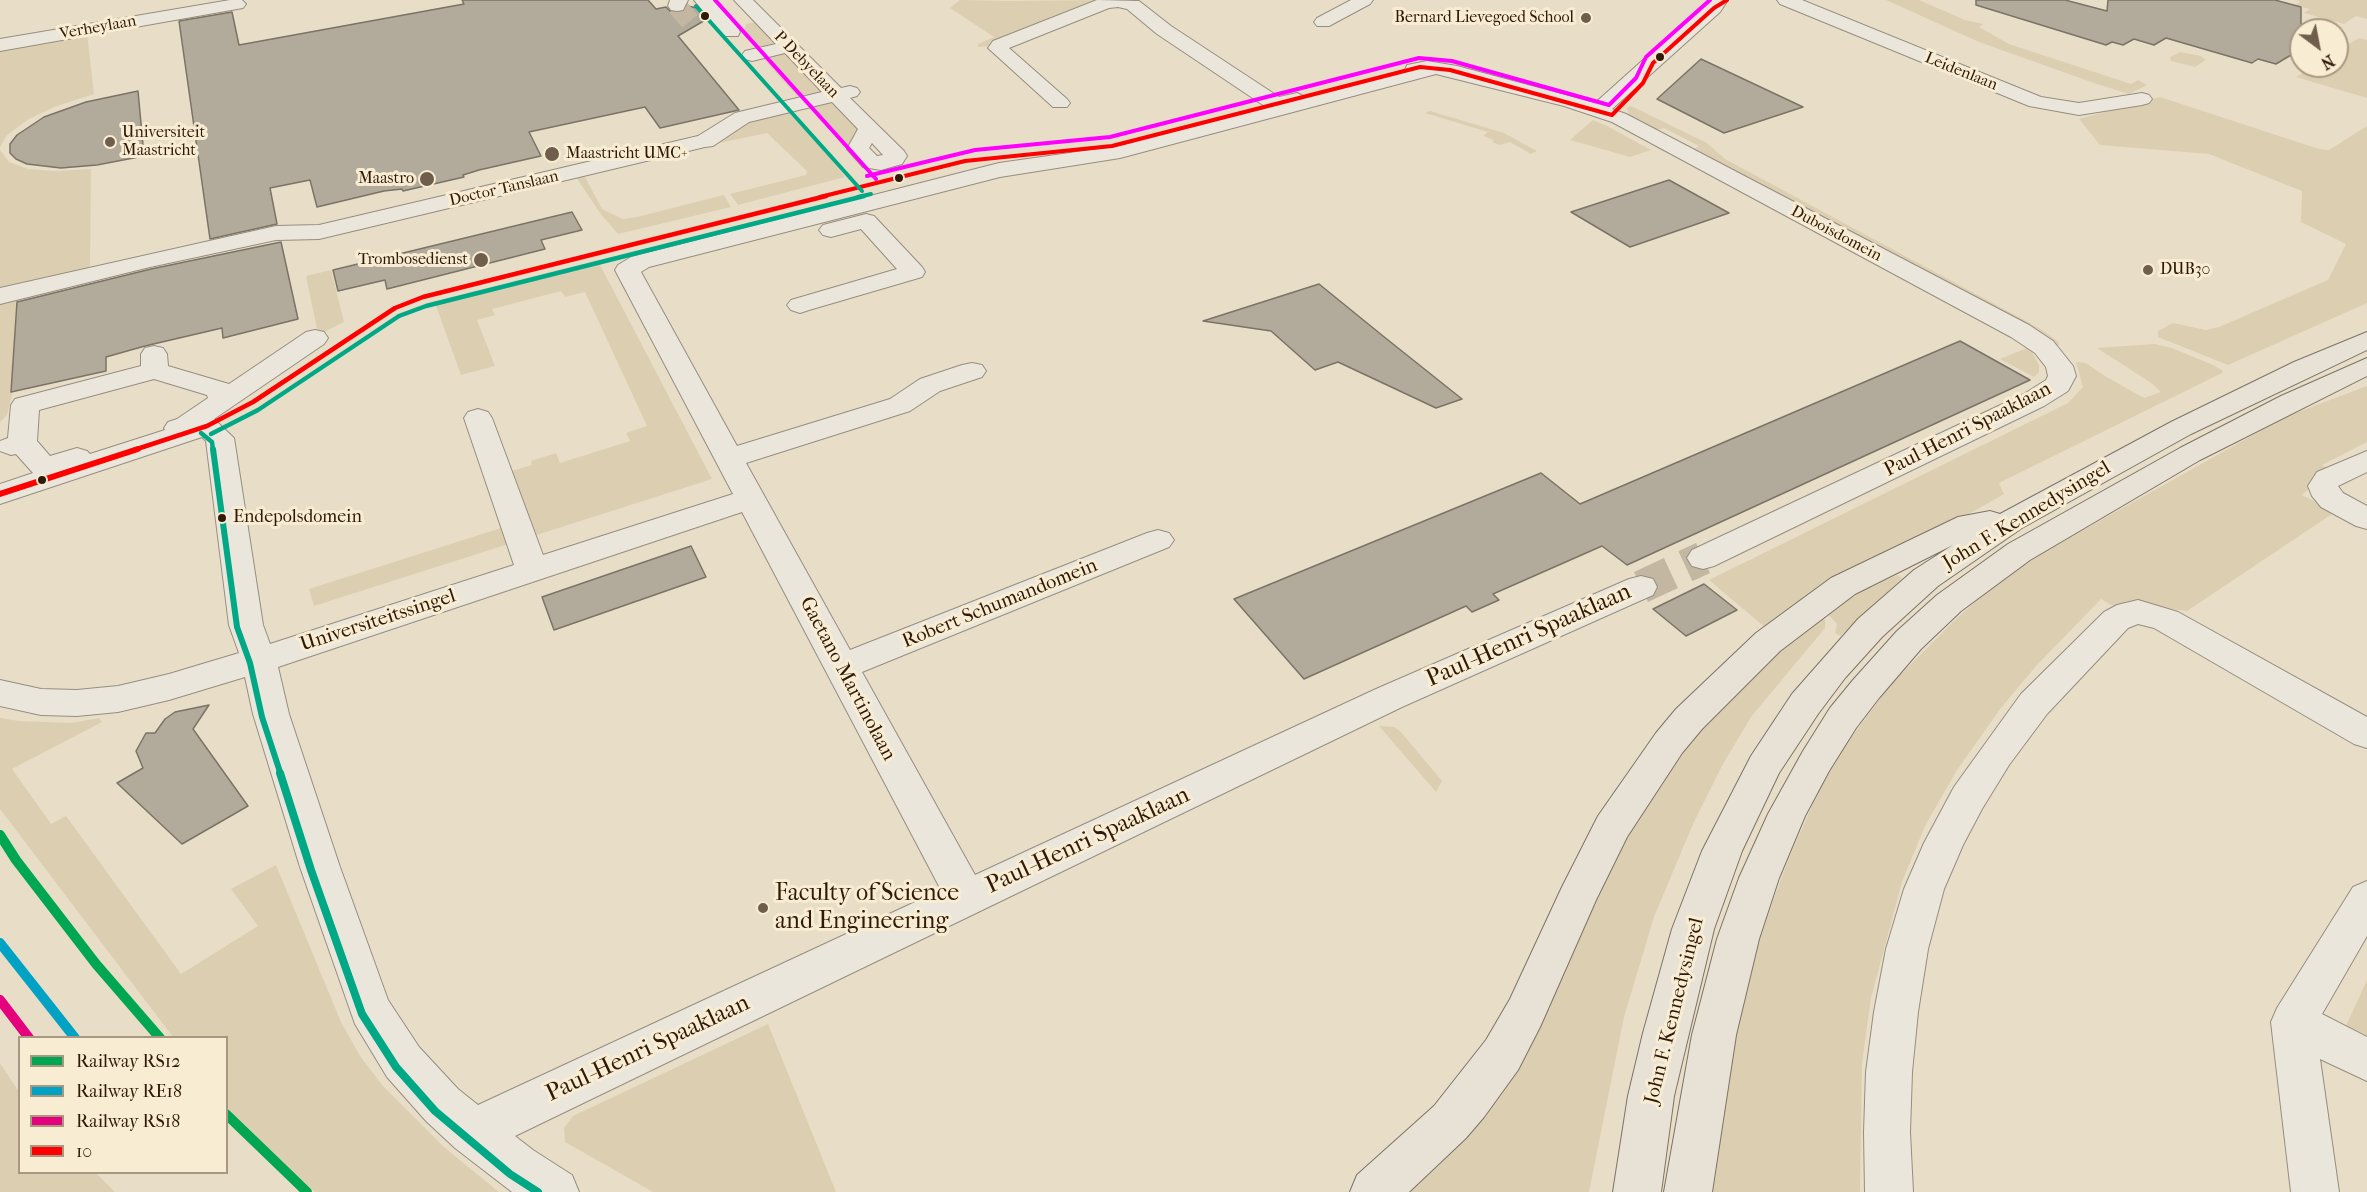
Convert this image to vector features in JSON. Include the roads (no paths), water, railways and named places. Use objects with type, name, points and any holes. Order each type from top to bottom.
[{"type":"main road","name":"John F. Kennedysingel","points":[[1637,1192],[1660,1054],[1691,938],[1722,851],[1764,766],[1805,705],[1870,628],[1944,565],[2011,521],[2181,428],[2367,340]]},
{"type":"main road","name":"John F. Kennedysingel","points":[[1688,1192],[1714,1035],[1738,939],[1759,878],[1787,814],[1816,761],[1866,689],[1909,640],[1941,610],[1966,588],[2019,552],[2206,446],[2367,366]]},
{"type":"main road","points":[[1374,1192],[1450,1122],[1502,1055],[1525,1013],[1576,899],[1612,827],[1669,743],[1719,687],[1767,642],[1843,586],[1969,524],[2011,521]]},
{"type":"street","points":[[694,26],[696,29],[731,32],[703,0]]},
{"type":"street","name":"P Debyelaan","points":[[743,0],[788,47],[843,94],[869,129]]},
{"type":"street","points":[[1332,26],[1364,0]]},
{"type":"street","name":"Leidenlaan","points":[[1785,0],[2036,102],[2079,109],[2142,99]]},
{"type":"street","points":[[1059,103],[997,48],[1105,3],[1124,1],[1276,104],[1428,68]]},
{"type":"street","points":[[1605,113],[1643,82],[1653,63],[1720,2]]},
{"type":"street","name":"Verheylaan","points":[[0,45],[245,3]]},
{"type":"street","points":[[752,55],[788,47]]},
{"type":"street","points":[[752,242],[885,199],[1005,169],[1120,152],[1428,68]]},
{"type":"street","name":"Duboisdomein","points":[[1428,68],[1605,113],[2026,335],[2049,351],[2062,372]]},
{"type":"street","name":"Doctor Tanslaan","points":[[0,296],[276,233],[319,232],[705,141],[742,117],[843,94]]},
{"type":"street","points":[[752,242],[866,221],[913,272]]},
{"type":"street","name":"Gaetano Martinolaan","points":[[752,242],[634,264],[627,270],[966,898]]},
{"type":"street","points":[[800,305],[913,272],[939,276]]},
{"type":"street","points":[[222,401],[220,390],[154,362],[25,405],[16,445],[44,467],[187,425],[315,338]]},
{"type":"street","points":[[729,459],[900,405],[930,385],[972,371]]},
{"type":"street","name":"Paul-Henri Spaaklaan","points":[[1703,558],[2034,400],[2058,385],[2062,372]]},
{"type":"street","points":[[478,418],[532,570]]},
{"type":"street","points":[[0,494],[207,426],[220,438],[246,625],[259,660],[271,714],[320,867],[370,1010],[388,1041],[419,1082],[472,1132],[516,1167],[555,1192]]},
{"type":"street","points":[[2367,460],[2323,483],[2327,496],[2367,519]]},
{"type":"street","name":"Universiteitssingel","points":[[0,693],[41,702],[77,704],[106,701],[169,687],[259,660],[750,499]]},
{"type":"street","name":"Robert Schumandomein","points":[[841,667],[1158,540]]},
{"type":"street","name":"Paul-Henri Spaaklaan","points":[[472,1132],[1389,698],[1641,587]]},
{"type":"street","points":[[1889,1192],[1887,1132],[1889,1072],[1907,949],[1921,899],[1944,843],[1974,790],[2034,704],[2116,620],[2129,613],[2144,613],[2176,625],[2367,734]]},
{"type":"street","points":[[2315,1192],[2293,1022],[2367,899]]},
{"type":"street","points":[[2293,1022],[2367,1060]]},
{"type":"tunnel","points":[[677,6],[694,26]]},
{"type":"tunnel","points":[[1641,587],[1703,558]]},
{"type":"rail line","name":"RS12","points":[[0,835],[16,860],[96,964],[158,1036]]},
{"type":"rail line","name":"RE18","points":[[0,943],[73,1036]]},
{"type":"rail line","name":"RS18","points":[[0,1000],[27,1036]]},
{"type":"rail line","name":"RS12","points":[[228,1116],[307,1192]]},
{"type":"place","name":"Bernard Lievegoed School","points":[[1586,18]]},
{"type":"place","name":"Universiteit Maastricht","points":[[110,142]]},
{"type":"place","name":"Maastricht UMC+","points":[[552,154]]},
{"type":"place","name":"Maastro","points":[[427,179]]},
{"type":"place","name":"Trombosedienst","points":[[481,260]]},
{"type":"place","name":"DUB30","points":[[2148,270]]},
{"type":"place","name":"Endepolsdomein","points":[[222,518]]},
{"type":"place","name":"Faculty of Science and Engineering","points":[[763,908]]}]
